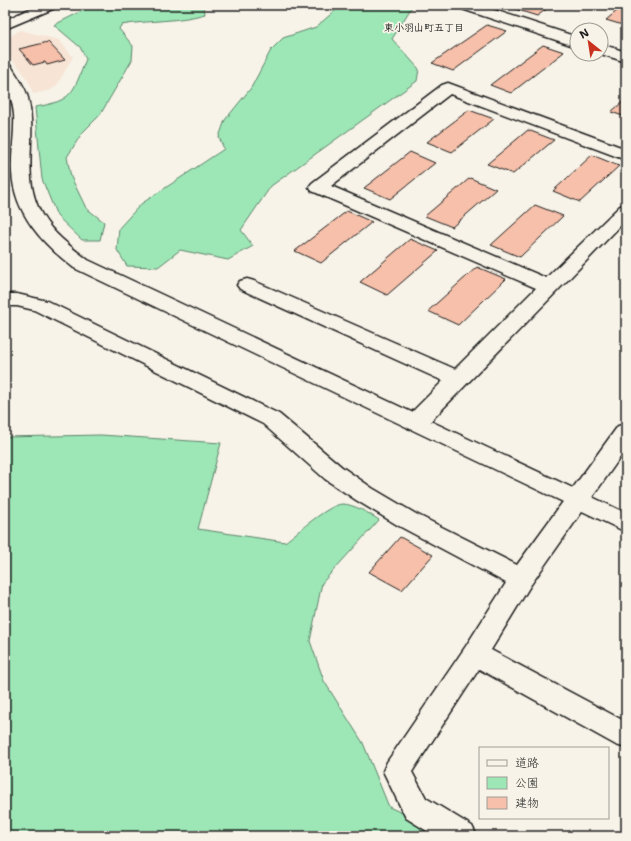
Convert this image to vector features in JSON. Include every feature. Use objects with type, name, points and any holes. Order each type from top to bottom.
[{"type":"street","points":[[5,25],[50,5]]},
{"type":"street","points":[[464,5],[569,39]]},
{"type":"street","points":[[609,52],[626,58]]},
{"type":"street","points":[[5,69],[14,82],[21,104],[24,193],[31,212],[44,232],[61,249],[81,264],[626,523]]},
{"type":"street","points":[[549,286],[318,187],[448,88],[626,155]]},
{"type":"street","points":[[416,422],[549,286],[626,210]]},
{"type":"street","points":[[247,285],[458,379]]},
{"type":"street","points":[[5,300],[17,300],[40,305],[271,419],[285,428],[341,479],[371,499],[521,579]]},
{"type":"street","points":[[462,836],[416,808],[397,771],[475,654],[521,579],[626,432]]},
{"type":"street","points":[[475,654],[626,736]]},
{"type":"shaded area","points":[[20,30],[59,40],[73,57],[57,85],[51,90],[33,94],[30,84],[20,68],[5,51],[5,43],[8,38]]},
{"type":"green space","points":[[94,5],[206,5],[204,7],[205,14],[195,17],[121,25],[119,29],[133,46],[132,60],[100,115],[82,133],[67,157],[71,177],[86,208],[104,222],[100,240],[82,240],[57,216],[42,179],[35,107],[57,102],[70,94],[78,80],[86,59],[80,47],[54,25]]},
{"type":"green space","points":[[337,5],[413,5],[392,39],[419,69],[417,81],[271,186],[241,230],[253,246],[228,260],[180,250],[158,267],[127,266],[117,250],[119,228],[141,204],[224,149],[219,137],[225,120],[251,88],[271,50],[283,38],[316,27],[337,9]]},
{"type":"green space","points":[[101,435],[221,443],[198,529],[285,542],[321,514],[342,504],[357,507],[379,520],[322,583],[310,641],[324,681],[363,743],[389,807],[437,829],[446,836],[5,836],[5,437]]},
{"type":"building","points":[[521,5],[552,5],[537,16],[515,9]]},
{"type":"building","points":[[626,5],[626,26],[606,20]]},
{"type":"building","points":[[487,25],[507,31],[453,71],[432,63]]},
{"type":"building","points":[[48,42],[65,60],[47,65],[45,62],[33,65],[19,49]]},
{"type":"building","points":[[543,45],[564,52],[511,93],[490,85]]},
{"type":"building","points":[[626,99],[626,117],[611,112]]},
{"type":"building","points":[[469,110],[494,119],[452,152],[427,142]]},
{"type":"building","points":[[528,130],[554,140],[513,174],[487,164]]},
{"type":"building","points":[[410,152],[435,163],[390,199],[364,188]]},
{"type":"building","points":[[592,155],[619,166],[580,202],[553,191]]},
{"type":"building","points":[[470,178],[496,189],[452,227],[425,216]]},
{"type":"building","points":[[535,205],[563,216],[520,257],[491,245]]},
{"type":"building","points":[[347,211],[372,222],[321,263],[295,251]]},
{"type":"building","points":[[410,239],[438,251],[387,295],[360,282]]},
{"type":"building","points":[[477,267],[506,279],[458,325],[428,311]]},
{"type":"building","points":[[400,537],[433,555],[402,590],[369,572]]},
{"type":"district","name":"東小羽山町五丁目","points":[[424,27]]}]
